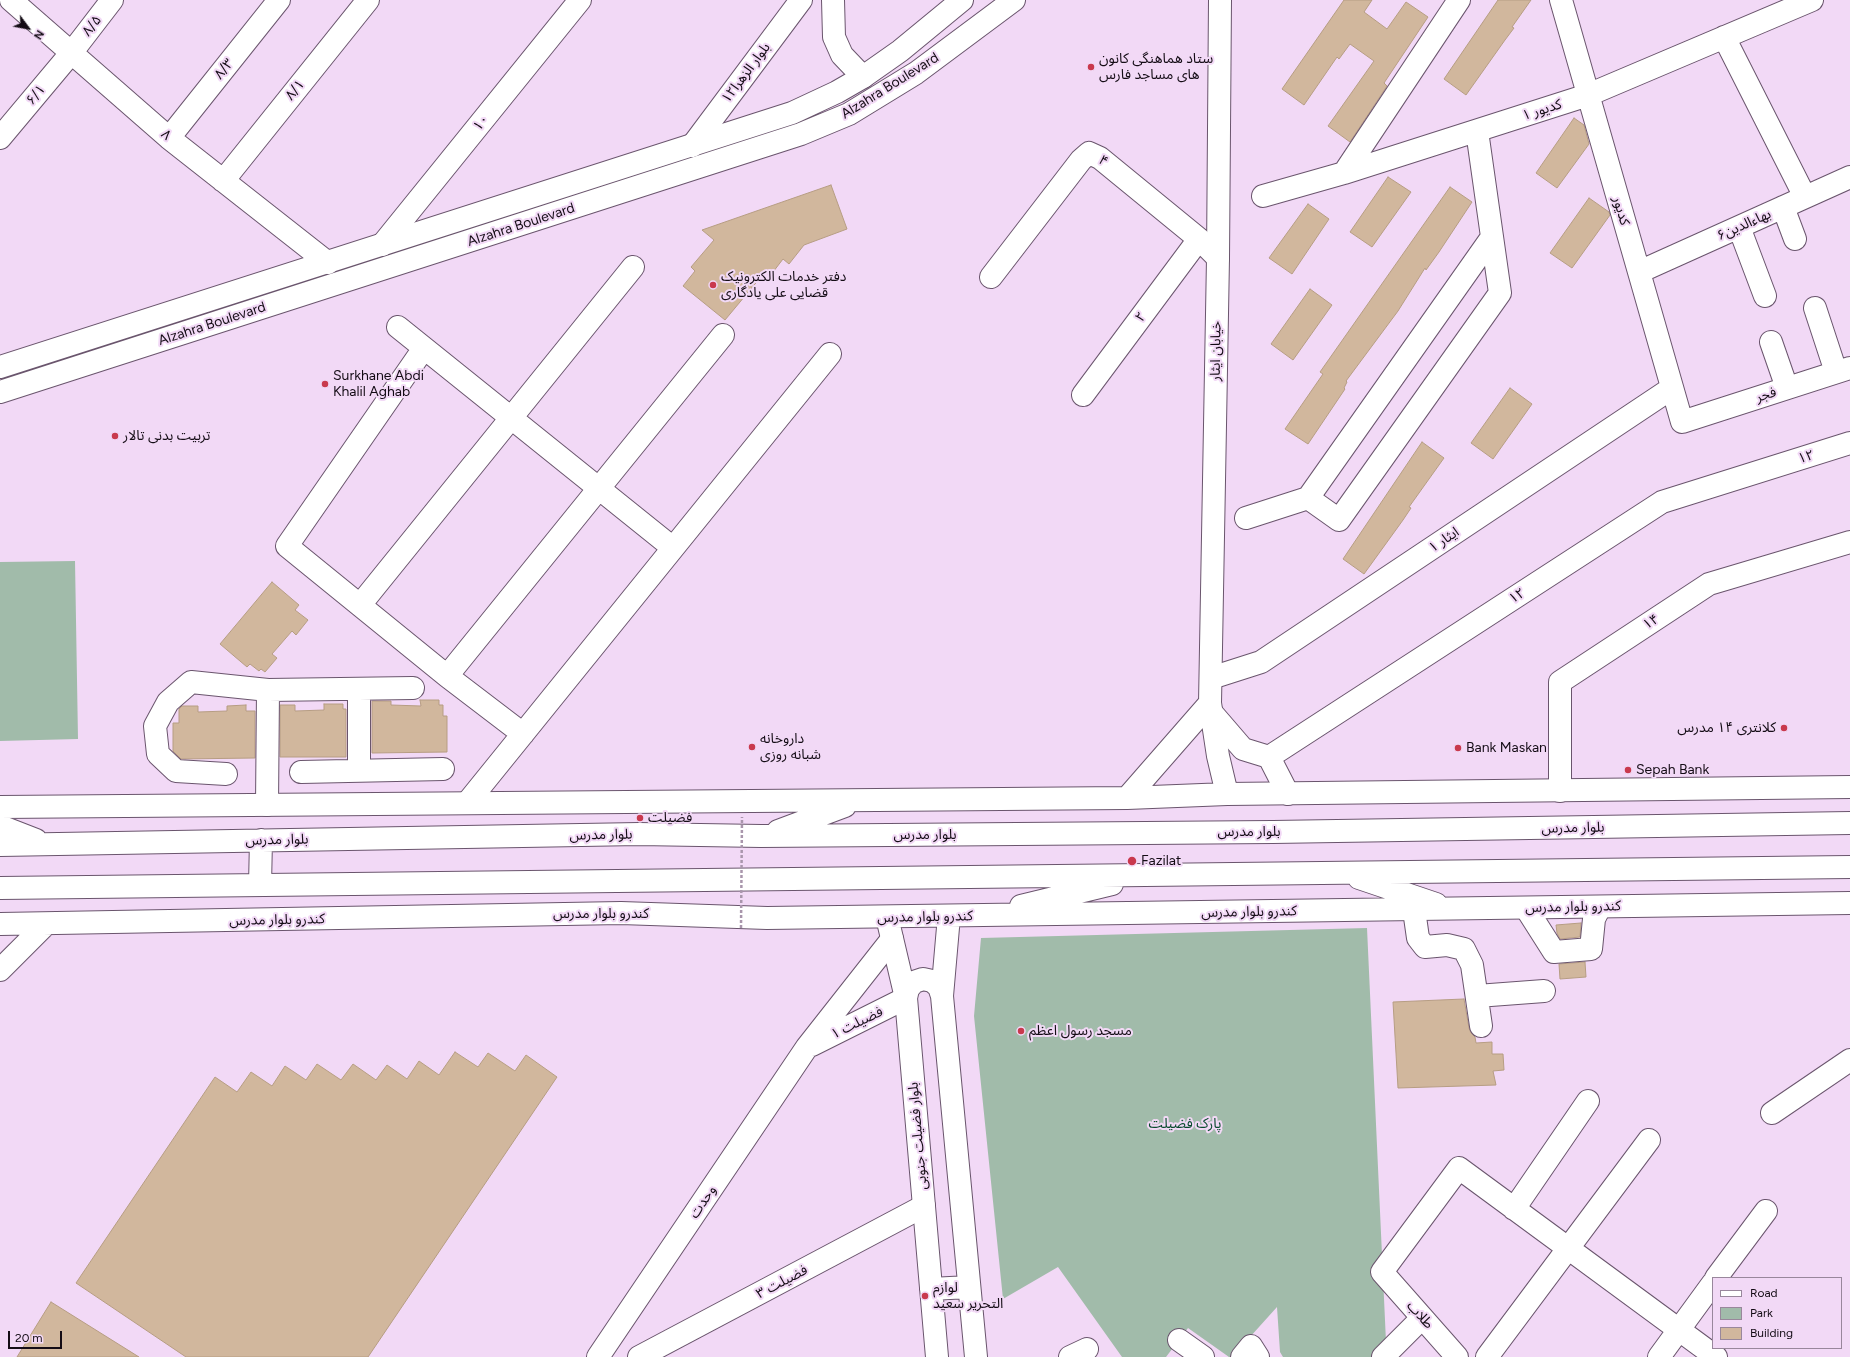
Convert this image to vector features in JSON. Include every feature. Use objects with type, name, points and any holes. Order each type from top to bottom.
[{"type":"street","name":"۸","points":[[11,0],[169,138],[328,263]]},
{"type":"street","name":"۸/۵","points":[[72,52],[112,0]]},
{"type":"street","name":"۸/۳","points":[[169,138],[279,0]]},
{"type":"street","name":"۸/۱","points":[[223,181],[368,0]]},
{"type":"street","name":"۱۰","points":[[382,245],[580,0]]},
{"type":"street","name":"بلوار الزهرا۱۲","points":[[692,146],[800,0]]},
{"type":"street","points":[[833,0],[834,37],[842,55],[863,77]]},
{"type":"street","name":"Alzahra Boulevard","points":[[0,367],[792,113],[837,92],[863,77],[900,51],[962,0]]},
{"type":"street","name":"Alzahra Boulevard","points":[[0,392],[801,134],[849,114],[916,73],[1014,0]]},
{"type":"street","name":"خیابان ایثار","points":[[1220,0],[1218,258],[1210,678],[1211,708],[1218,756],[1227,794]]},
{"type":"street","name":"کدیور","points":[[1561,0],[1682,422]]},
{"type":"street","name":"کدیور ۱","points":[[1263,196],[1344,173],[1588,95],[1812,0]]},
{"type":"street","points":[[1344,173],[1450,3]]},
{"type":"street","points":[[1724,37],[1805,197]]},
{"type":"street","name":"۶/۱","points":[[0,138],[72,52]]},
{"type":"street","points":[[1308,498],[1340,520],[1500,293],[1477,131]]},
{"type":"street","name":"۴","points":[[991,277],[1081,160],[1089,153],[1100,158],[1199,239],[1218,258]]},
{"type":"street","name":"۶بهاءالدين","points":[[1639,272],[1850,177]]},
{"type":"street","points":[[1783,207],[1795,239]]},
{"type":"street","points":[[1739,227],[1765,296]]},
{"type":"street","points":[[1246,518],[1308,498],[1492,237]]},
{"type":"street","name":"۲","points":[[1083,395],[1199,239]]},
{"type":"street","points":[[360,605],[633,267]]},
{"type":"street","points":[[1815,308],[1843,370]]},
{"type":"street","points":[[398,327],[673,548]]},
{"type":"street","points":[[447,676],[723,335]]},
{"type":"street","points":[[1771,342],[1787,388]]},
{"type":"street","points":[[424,348],[287,546],[447,676],[523,734]]},
{"type":"street","points":[[467,803],[830,354]]},
{"type":"street","name":"فجر","points":[[1682,422],[1843,370]]},
{"type":"street","name":"ایثار ۱","points":[[1210,678],[1262,662],[1672,388]]},
{"type":"street","name":"۱۲","points":[[1270,757],[1662,502],[1850,443]]},
{"type":"street","name":"۱۴","points":[[1560,790],[1560,682],[1709,584],[1850,542]]},
{"type":"street","points":[[226,774],[176,772],[158,754],[155,726],[168,702],[191,682],[268,690],[413,688]]},
{"type":"street","points":[[359,689],[359,770]]},
{"type":"street","points":[[267,805],[268,690]]},
{"type":"street","points":[[1127,798],[1211,708],[1243,749],[1270,757],[1288,794]]},
{"type":"street","points":[[301,772],[443,769]]},
{"type":"street","points":[[0,807],[1127,798],[1227,794],[1850,787]]},
{"type":"street","points":[[765,836],[859,800]]},
{"type":"street","name":"بلوار مدرس","points":[[0,844],[639,834],[765,836],[1273,832],[1850,824]]},
{"type":"street","points":[[0,826],[46,844]]},
{"type":"street","points":[[260,885],[261,840]]},
{"type":"street","points":[[0,888],[1850,867]]},
{"type":"street","points":[[1345,873],[1450,909]]},
{"type":"street","points":[[981,916],[1151,875]]},
{"type":"street","points":[[554,882],[622,913]]},
{"type":"street","name":"کندرو بلوار مدرس","points":[[0,924],[622,913],[767,918],[887,918],[1850,903]]},
{"type":"street","points":[[1526,908],[1554,952],[1591,949],[1594,919],[1600,907]]},
{"type":"street","points":[[1414,910],[1418,938],[1425,947],[1447,945],[1464,949],[1472,965],[1481,1026]]},
{"type":"street","points":[[949,916],[942,996],[976,1357]]},
{"type":"street","name":"بلوار فضیلت جنوبی","points":[[887,918],[906,998],[937,1357]]},
{"type":"street","points":[[0,970],[46,924]]},
{"type":"street","name":"وحدت","points":[[598,1357],[807,1047],[892,939]]},
{"type":"street","points":[[906,998],[908,989],[914,982],[923,979],[932,981],[939,987],[942,996]]},
{"type":"street","points":[[1477,996],[1544,991]]},
{"type":"street","name":"فضیلت ۱","points":[[807,1047],[906,998]]},
{"type":"street","points":[[1772,1113],[1850,1060]]},
{"type":"street","points":[[1588,1101],[1514,1209],[1716,1357]]},
{"type":"street","points":[[1487,1357],[1649,1140]]},
{"type":"street","name":"طلاب","points":[[1457,1357],[1382,1272],[1459,1168],[1514,1209]]},
{"type":"street","name":"فضیلت ۳","points":[[639,1357],[924,1206]]},
{"type":"street","points":[[1717,1277],[1766,1211]]},
{"type":"street","points":[[1659,1357],[1712,1284]]},
{"type":"street","points":[[931,1289],[969,1287]]},
{"type":"street","points":[[1384,1357],[1422,1318]]},
{"type":"street","points":[[1180,1340],[1203,1357]]},
{"type":"street","points":[[1242,1357],[1251,1346],[1258,1357]]},
{"type":"path","points":[[741,928],[742,818]]},
{"type":"green space","points":[[75,561],[78,739],[0,741],[0,562]]},
{"type":"green space","name":"پارک فضیلت","points":[[1367,928],[1386,1342],[1372,1357],[1283,1357],[1280,1352],[1277,1307],[1232,1357],[1229,1357],[1188,1328],[1166,1357],[1122,1357],[1058,1267],[1003,1299],[974,1016],[981,938]]},
{"type":"building","points":[[1344,0],[1372,0],[1364,12],[1387,29],[1406,2],[1428,17],[1384,83],[1387,86],[1350,142],[1328,126],[1374,61],[1350,44],[1339,59],[1337,57],[1304,105],[1282,89]]},
{"type":"building","points":[[1498,0],[1531,0],[1512,27],[1514,28],[1466,95],[1444,79]]},
{"type":"building","points":[[1574,118],[1584,125],[1589,144],[1557,188],[1536,173]]},
{"type":"building","points":[[1388,177],[1411,192],[1372,247],[1350,232]]},
{"type":"building","points":[[831,185],[847,229],[804,245],[789,264],[783,259],[770,276],[765,272],[725,320],[683,286],[695,271],[691,267],[714,240],[702,230]]},
{"type":"building","points":[[1450,187],[1472,202],[1426,270],[1425,268],[1398,311],[1346,381],[1345,389],[1308,444],[1285,429],[1323,374],[1320,372]]},
{"type":"building","points":[[1589,198],[1609,212],[1610,215],[1572,268],[1550,253]]},
{"type":"building","points":[[1308,204],[1329,219],[1292,274],[1269,258]]},
{"type":"building","points":[[1310,289],[1332,305],[1293,360],[1271,344]]},
{"type":"building","points":[[1510,388],[1532,404],[1493,459],[1471,443]]},
{"type":"building","points":[[1422,442],[1444,458],[1409,507],[1411,508],[1403,520],[1364,574],[1343,559]]},
{"type":"building","points":[[272,582],[299,605],[295,610],[308,620],[296,635],[292,631],[272,654],[277,658],[265,672],[261,669],[259,671],[250,664],[247,667],[220,644]]},
{"type":"building","points":[[420,700],[439,700],[439,705],[443,705],[443,716],[447,716],[447,752],[372,753],[372,701],[391,701],[391,705],[421,706]]},
{"type":"building","points":[[324,704],[343,704],[343,709],[346,709],[346,757],[280,757],[280,705],[295,705],[295,711],[324,710]]},
{"type":"building","points":[[246,705],[246,711],[255,711],[255,758],[181,759],[173,751],[173,723],[179,723],[179,709],[182,706],[198,706],[198,712],[227,711],[227,706]]},
{"type":"building","points":[[1581,923],[1580,937],[1560,939],[1557,933],[1556,925]]},
{"type":"building","points":[[1585,962],[1586,977],[1560,979],[1559,964]]},
{"type":"building","points":[[1464,999],[1469,1028],[1475,1037],[1476,1043],[1492,1042],[1492,1054],[1503,1054],[1504,1070],[1493,1071],[1496,1085],[1398,1088],[1393,1002]]},
{"type":"building","points":[[455,1052],[478,1067],[488,1053],[515,1071],[526,1055],[557,1077],[368,1357],[186,1357],[76,1283],[215,1077],[237,1092],[251,1072],[272,1086],[285,1066],[306,1080],[317,1064],[341,1080],[353,1064],[376,1080],[387,1065],[407,1079],[419,1061],[439,1075]]},
{"type":"building","points":[[51,1302],[139,1357],[17,1357]]},
{"type":"place","name":"ستاد هماهنگی کانون های مساجد فارس","points":[[1091,67]]},
{"type":"place","name":"دفتر خدمات الکترونیک قضایی علی یادگاری","points":[[713,285]]},
{"type":"place","name":"Surkhane Abdi Khalil Aghab","points":[[325,384]]},
{"type":"place","name":"تربیت بدنی تالار","points":[[115,436]]},
{"type":"place","name":"کلانتری ۱۴ مدرس","points":[[1784,728]]},
{"type":"place","name":"داروخانه شبانه روزی","points":[[752,747]]},
{"type":"place","name":"Bank Maskan","points":[[1458,748]]},
{"type":"place","name":"Sepah Bank","points":[[1628,770]]},
{"type":"place","name":"فضیلت","points":[[640,818]]},
{"type":"place","name":"Fazilat","points":[[1132,861]]},
{"type":"place","name":"مسجد رسول اعظم","points":[[1021,1031]]},
{"type":"place","name":"لوازم التحریر سعید","points":[[925,1296]]}]
